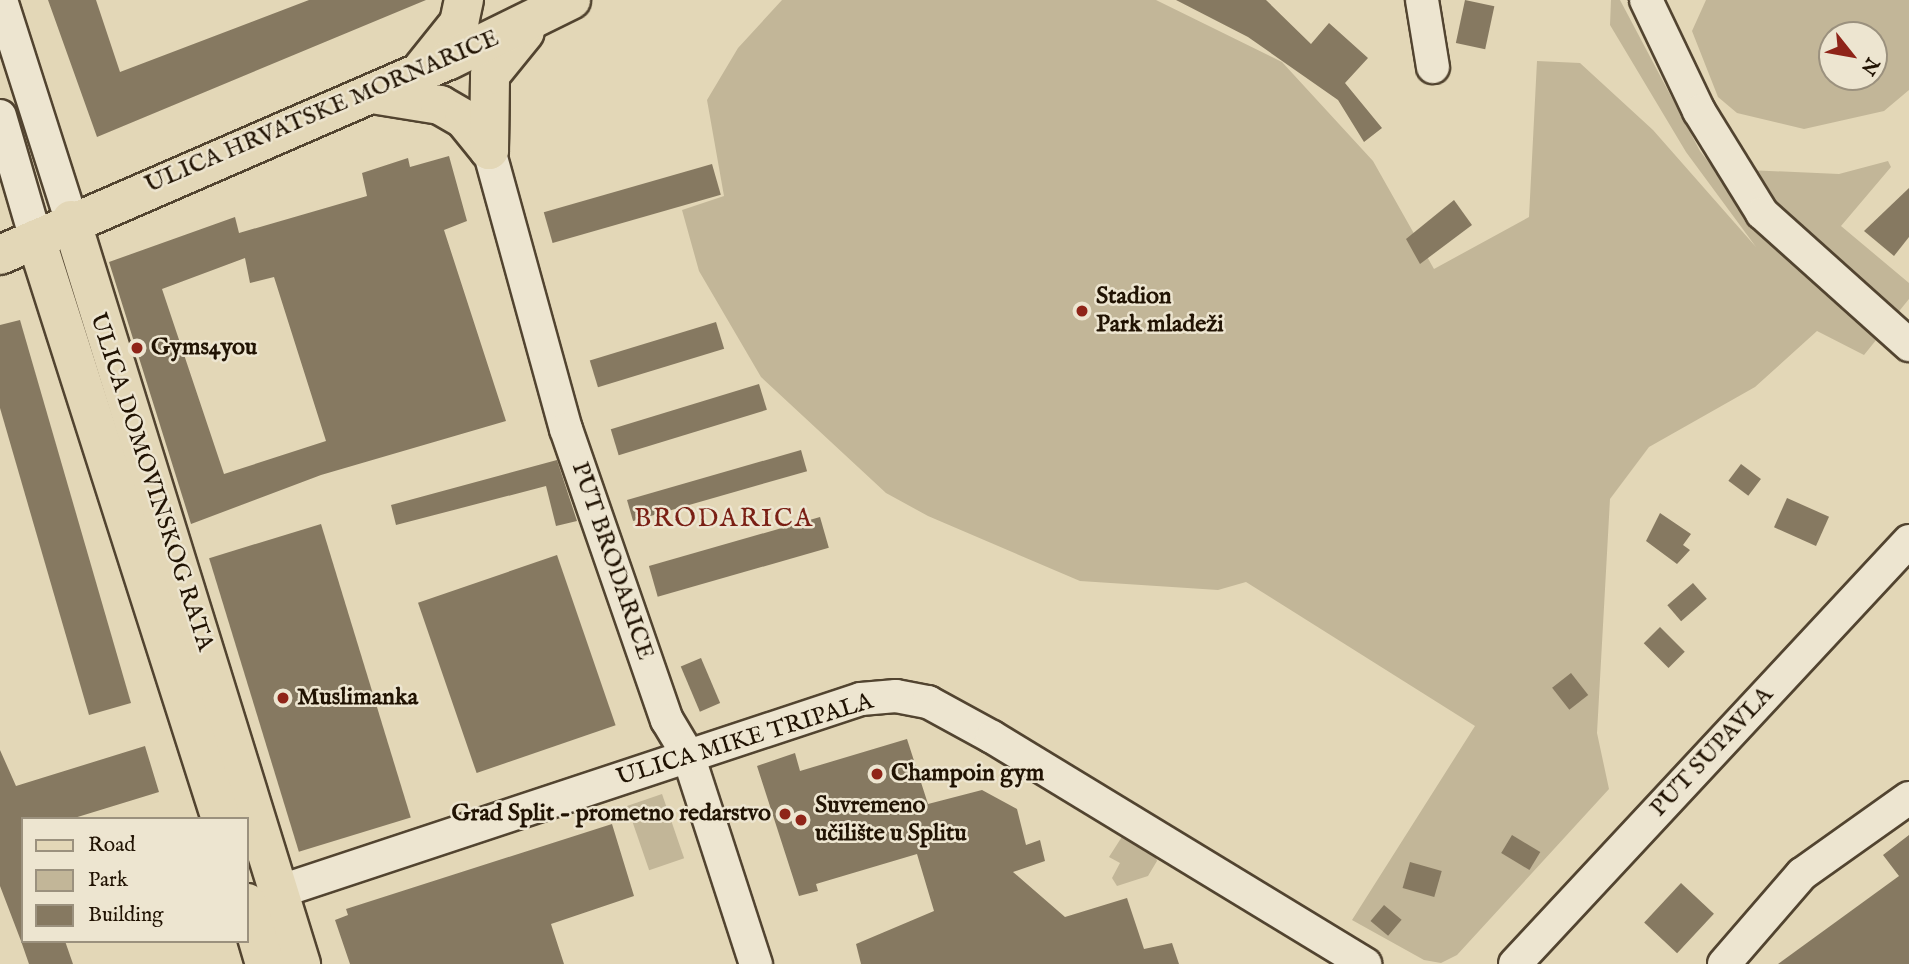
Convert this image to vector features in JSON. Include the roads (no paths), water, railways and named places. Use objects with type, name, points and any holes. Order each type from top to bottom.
[{"type":"main road","points":[[418,74],[459,23],[464,0]]},
{"type":"main road","name":"ULICA HRVATSKE MORNARICE","points":[[0,255],[71,220],[418,74],[539,4]]},
{"type":"main road","points":[[489,150],[490,75],[539,4]]},
{"type":"main road","points":[[372,94],[440,105],[464,119],[489,150]]},
{"type":"main road","name":"ULICA DOMOVINSKOG RATA","points":[[71,220],[240,817]]},
{"type":"main road","name":"ULICA DOMOVINSKOG RATA","points":[[36,239],[90,424],[220,817]]},
{"type":"main road","name":"ULICA DOMOVINSKOG RATA","points":[[248,844],[263,897],[301,964]]},
{"type":"main road","name":"ULICA DOMOVINSKOG RATA","points":[[263,897],[265,964]]},
{"type":"street","name":"ULICA DOMOVINSKOG RATA","points":[[1,0],[71,220]]},
{"type":"street","points":[[1422,0],[1433,67]]},
{"type":"street","points":[[1646,0],[1699,111],[1762,213],[1909,345]]},
{"type":"street","name":"ULICA DOMOVINSKOG RATA","points":[[0,116],[36,239]]},
{"type":"street","name":"PUT BRODARICE","points":[[489,150],[566,429],[667,720],[688,755],[756,964]]},
{"type":"street","name":"PUT SUPAVLA","points":[[1515,964],[1909,541]]},
{"type":"street","name":"ULICA MIKE TRIPALA","points":[[263,897],[861,699],[928,702],[1366,964]]},
{"type":"street","points":[[1724,964],[1802,874],[1909,798]]},
{"type":"place","name":"Stadion Park mladeži","points":[[1082,311]]},
{"type":"place","name":"Gyms4you","points":[[137,348]]},
{"type":"place","name":"Muslimanka","points":[[283,698]]},
{"type":"place","name":"Champoin gym","points":[[877,774]]},
{"type":"place","name":"Grad Split - prometno redarstvo","points":[[785,814]]},
{"type":"place","name":"Suvremeno učilište u Splitu","points":[[801,820]]},
{"type":"district","name":"BRODARICA","points":[[724,519]]}]
